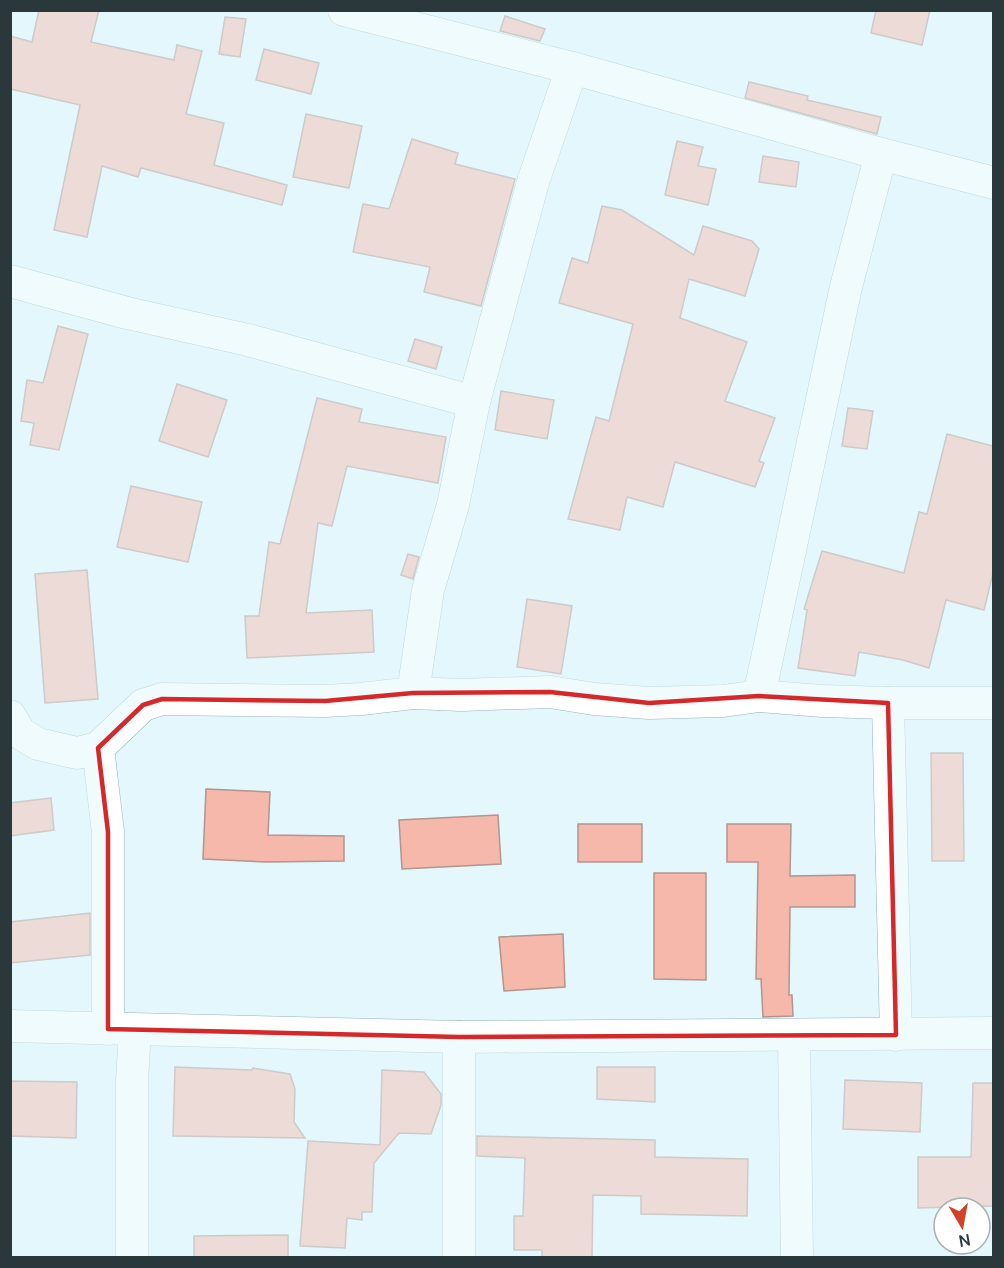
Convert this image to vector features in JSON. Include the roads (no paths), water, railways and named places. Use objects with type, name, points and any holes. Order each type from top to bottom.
[{"type":"street","points":[[344,10],[572,68],[993,183]]},
{"type":"street","points":[[413,693],[428,590],[453,505],[474,402],[533,182],[572,68]]},
{"type":"street","points":[[759,696],[846,287],[881,154]]},
{"type":"street","points":[[10,281],[127,313],[248,340],[474,402]]},
{"type":"street","points":[[10,716],[20,733],[38,744],[77,753],[98,748],[143,705],[162,699],[325,701],[413,693],[460,695],[550,692],[594,699],[649,703],[723,701],[759,696],[888,703],[993,703]]},
{"type":"street","points":[[888,703],[896,1035]]},
{"type":"street","points":[[98,748],[108,832],[122,1029],[132,1081],[132,1257]]},
{"type":"street","points":[[10,1026],[459,1037],[993,1033]]},
{"type":"street","points":[[794,1036],[797,1257]]},
{"type":"street","points":[[459,1037],[459,1257]]}]
